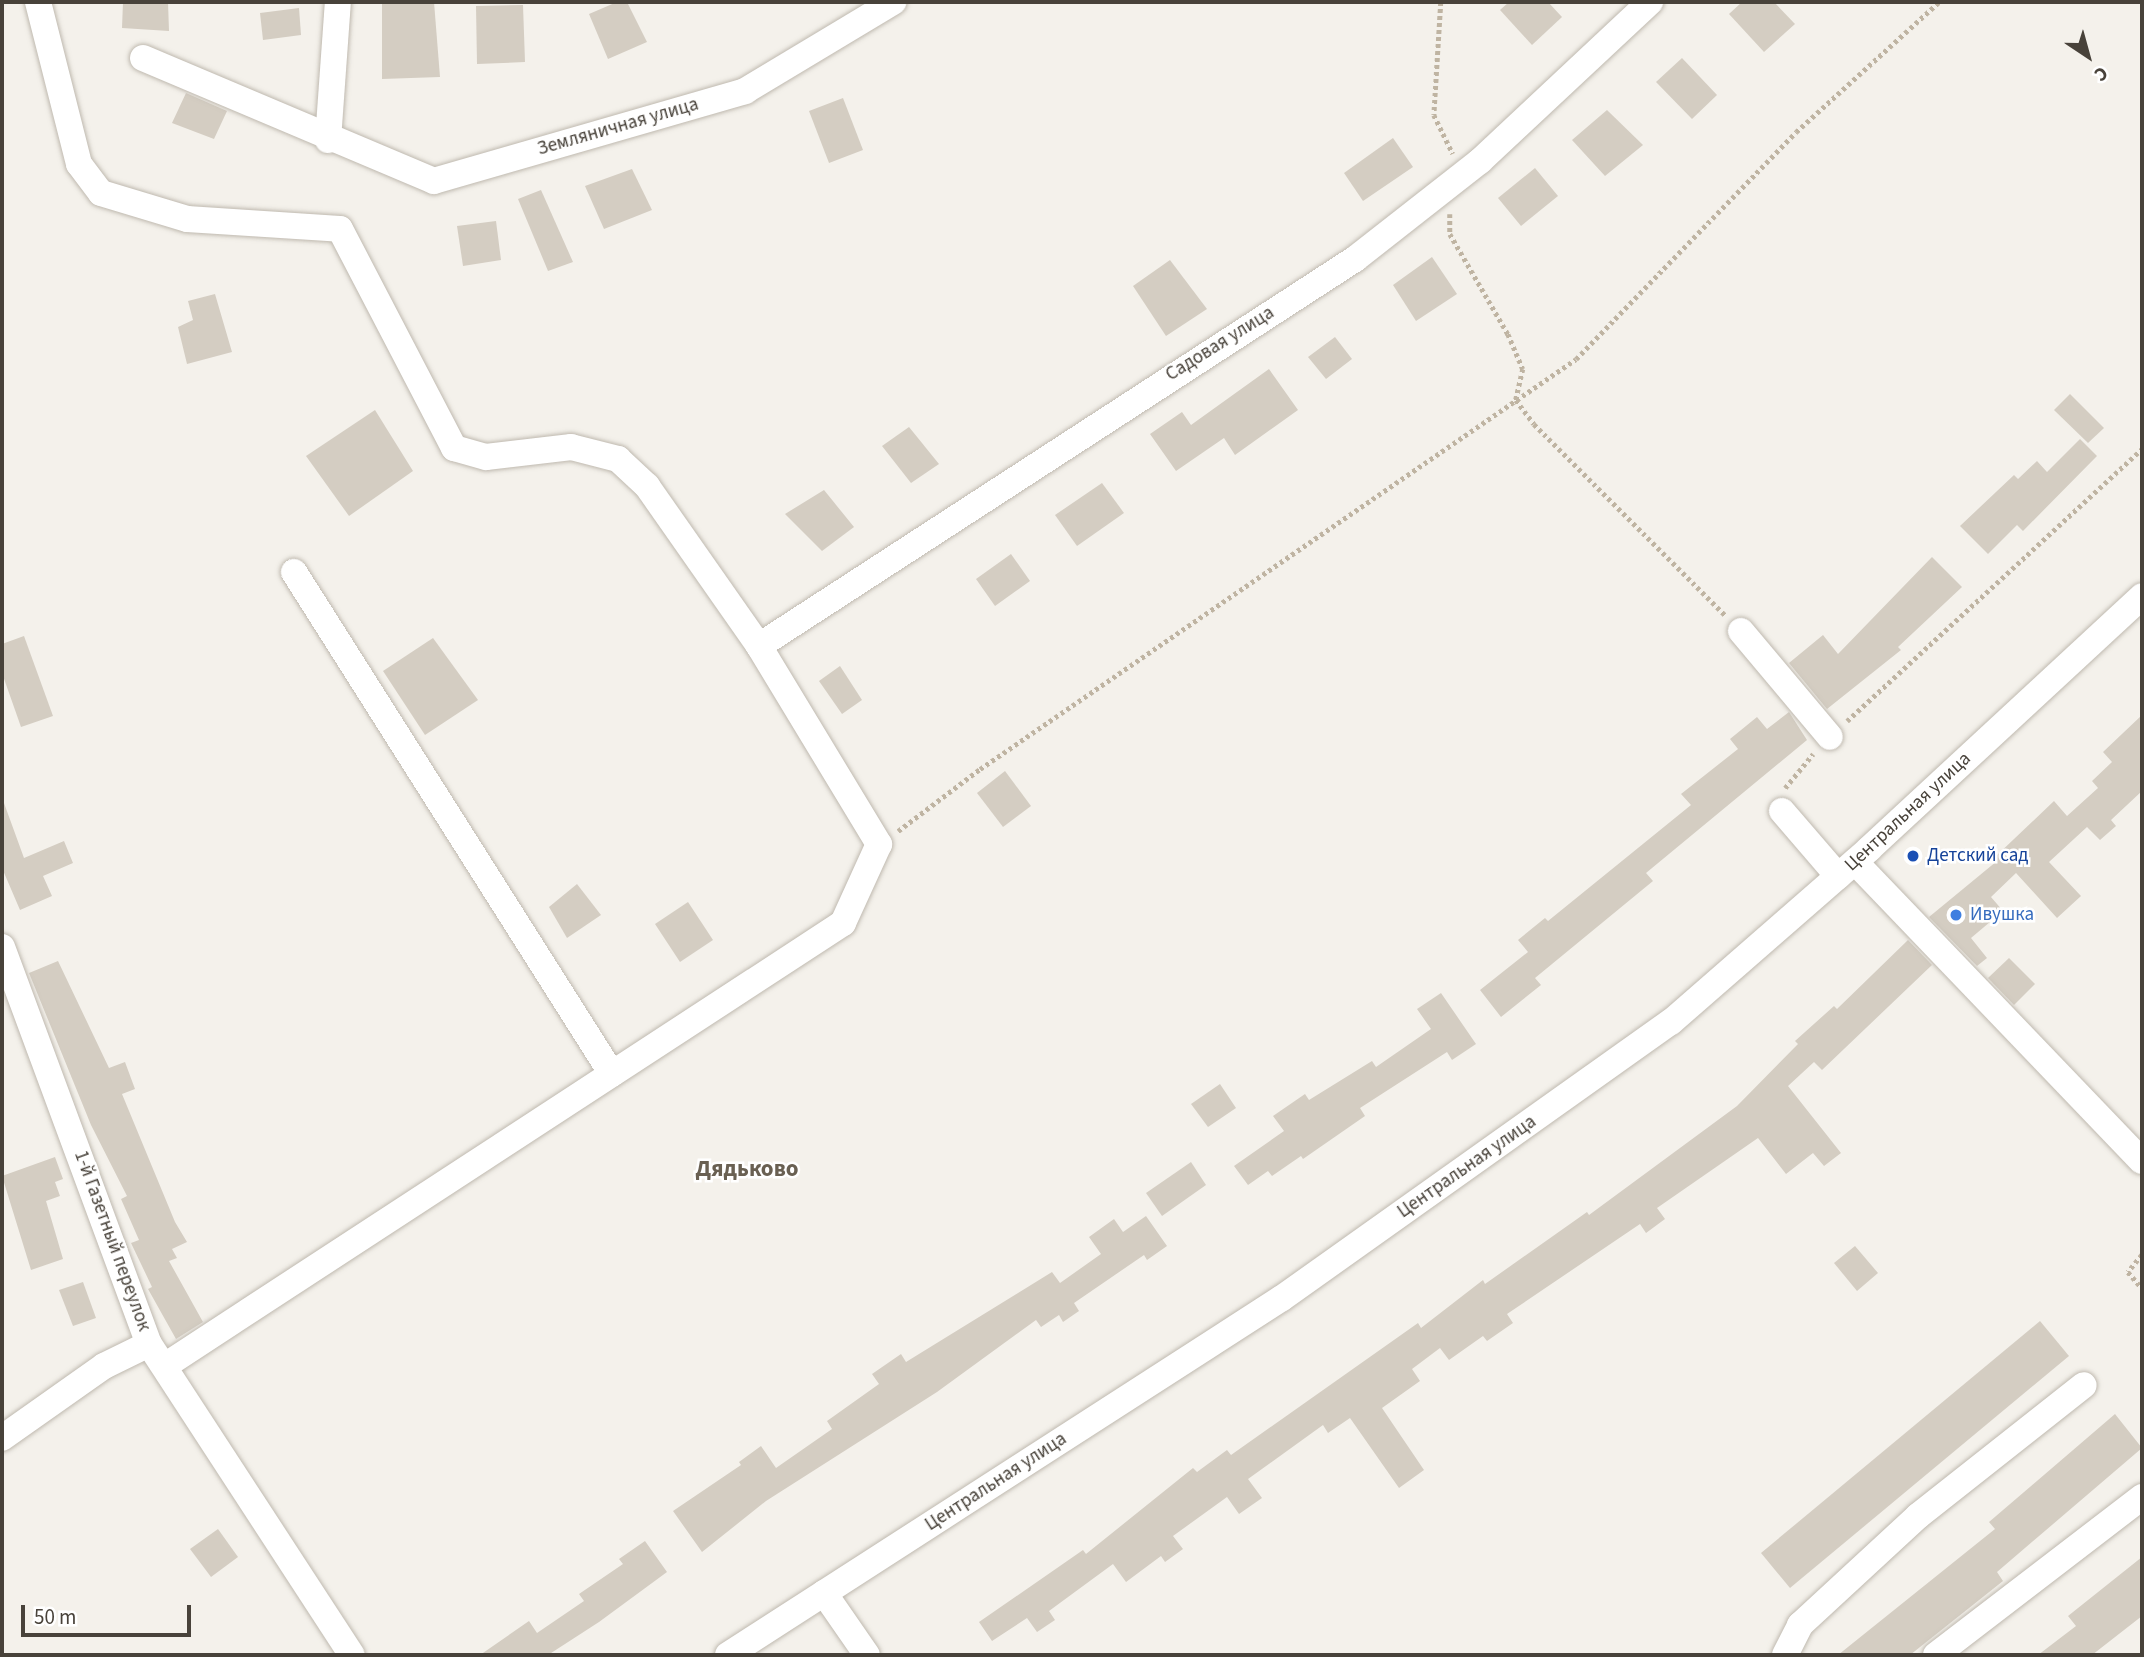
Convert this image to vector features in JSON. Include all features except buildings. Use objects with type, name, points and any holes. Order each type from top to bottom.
[{"type":"street","points":[[38,2],[79,164],[101,192],[187,219],[340,229],[454,448],[486,457],[571,447],[618,459],[647,486],[759,646],[878,844],[843,923],[166,1365]]},
{"type":"street","points":[[328,140],[338,2]]},
{"type":"street","name":"Земляничная улица","points":[[143,58],[328,140],[434,181],[744,91],[893,2]]},
{"type":"street","name":"Садовая улица","points":[[759,646],[1187,364],[1355,259],[1456,180],[1650,2]]},
{"type":"street","points":[[294,572],[612,1074]]},
{"type":"street","name":"Центральная улица","points":[[728,1655],[1293,1290],[1671,1022],[1847,869],[2142,596]]},
{"type":"street","points":[[1741,631],[1830,737]]},
{"type":"street","points":[[1782,801],[1847,869],[2142,1161]]},
{"type":"street","name":"1-й Газетный переулок","points":[[2,947],[149,1344],[166,1365],[175,1386],[352,1655]]},
{"type":"street","points":[[2,1438],[104,1366],[149,1344]]},
{"type":"street","points":[[1786,1655],[1800,1625],[1918,1516],[2084,1385]]},
{"type":"street","points":[[1937,1655],[2142,1497]]},
{"type":"street","points":[[824,1593],[867,1655]]},
{"type":"path","points":[[1441,2],[1434,115],[1456,180],[1450,234],[1508,334],[1523,369],[1516,400],[1534,424],[1741,631]]},
{"type":"path","points":[[878,844],[979,769],[1576,359],[1796,132],[1939,2]]},
{"type":"path","points":[[1782,801],[1830,737],[2142,449]]},
{"type":"path","points":[[2142,1255],[2128,1272],[2142,1288]]},
{"type":"place","name":"Детский сад","points":[[1913,856]]},
{"type":"place","name":"Ивушка","points":[[1956,915]]},
{"type":"district","name":"Дядьково","points":[[747,1169]]}]
